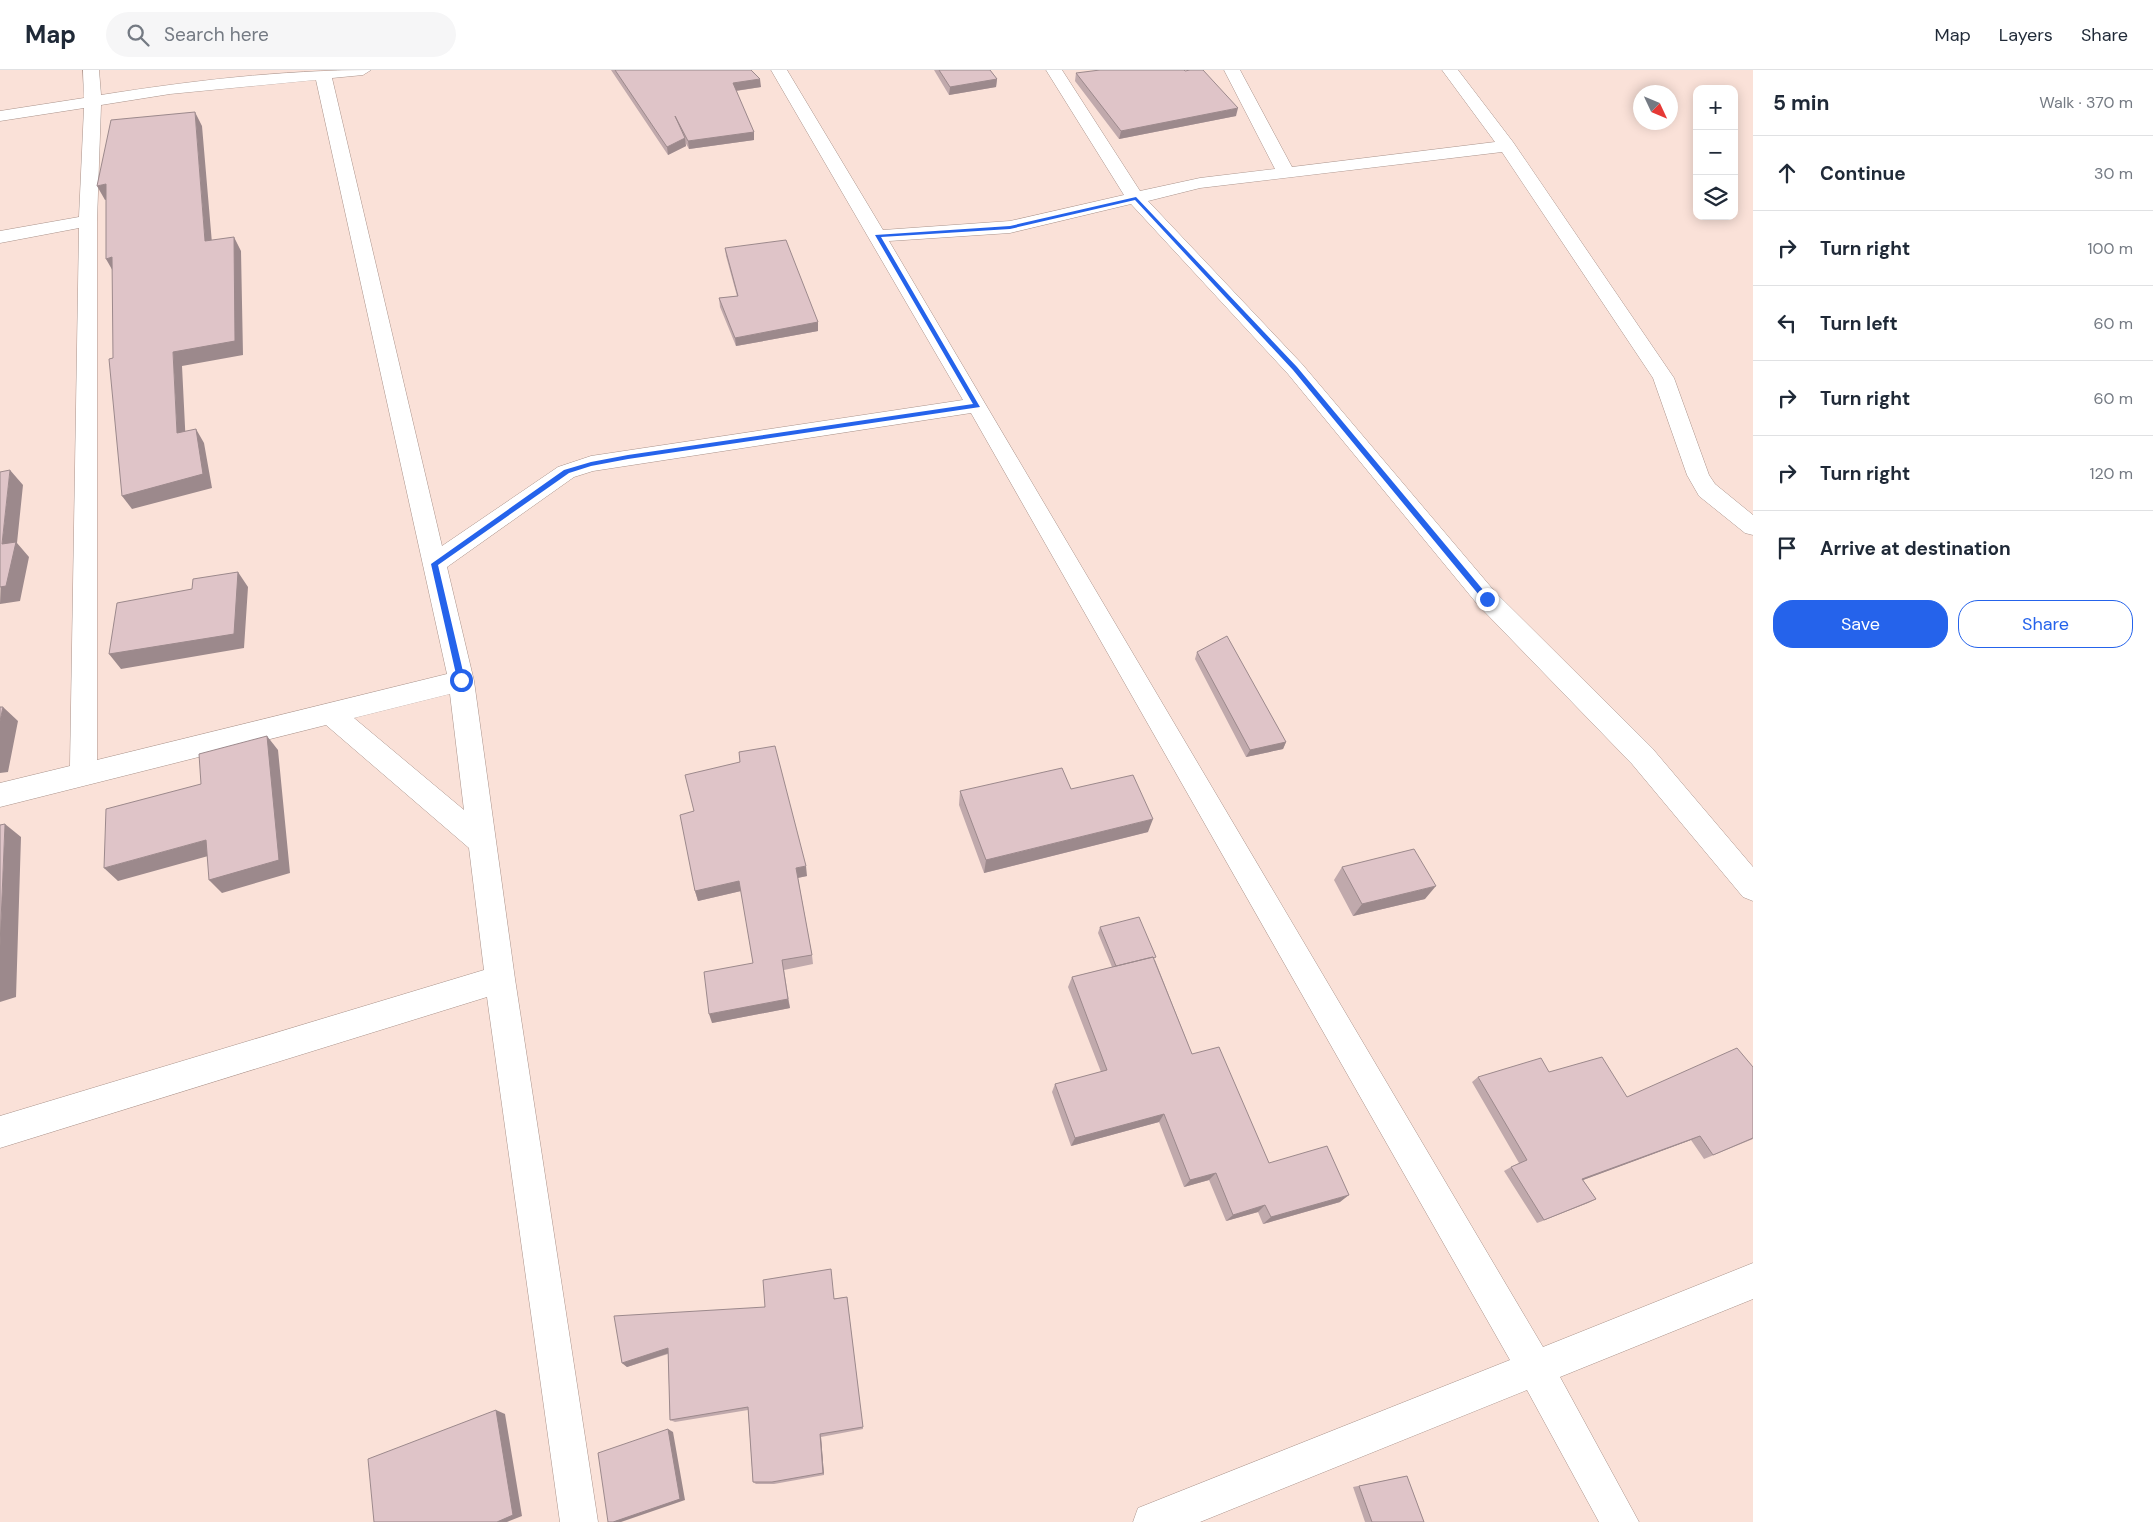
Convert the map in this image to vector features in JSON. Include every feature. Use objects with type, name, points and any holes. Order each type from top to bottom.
[{"type":"street","points":[[83,774],[88,221],[93,100],[91,70]]},
{"type":"street","points":[[0,116],[170,89],[363,70]]},
{"type":"street","points":[[779,70],[978,405],[1536,1370],[1620,1522]]},
{"type":"street","points":[[1054,70],[1136,198],[1295,369],[1487,599],[1642,756],[1753,888]]},
{"type":"street","points":[[1232,70],[1286,172]]},
{"type":"street","points":[[1450,70],[1507,146],[1663,378],[1698,475],[1707,490],[1753,527]]},
{"type":"street","points":[[323,74],[461,680],[500,979],[579,1522]]},
{"type":"street","points":[[877,236],[1010,227],[1200,183],[1507,146]]},
{"type":"street","points":[[0,237],[88,221]]},
{"type":"street","points":[[434,564],[566,472],[591,464],[978,405]]},
{"type":"street","points":[[0,795],[461,680]]},
{"type":"street","points":[[330,713],[482,842]]},
{"type":"street","points":[[0,1132],[500,979]]},
{"type":"street","points":[[1152,1522],[1536,1370],[1753,1281]]},
{"type":"building","points":[[615,70],[751,70],[760,79],[733,83],[754,132],[688,141],[675,116],[685,138],[667,147]]},
{"type":"building","points":[[939,70],[990,70],[997,79],[950,87]]},
{"type":"building","points":[[1100,70],[1203,70],[1238,108],[1121,131],[1076,73]]},
{"type":"building","points":[[195,112],[205,241],[234,237],[235,341],[173,352],[177,433],[196,429],[203,474],[122,496],[109,359],[113,358],[112,257],[106,259],[106,184],[97,186],[111,120]]},
{"type":"building","points":[[786,240],[818,322],[735,338],[719,298],[738,296],[725,248]]},
{"type":"building","points":[[10,470],[2,544],[16,542],[6,586],[0,587],[0,472]]},
{"type":"building","points":[[238,572],[234,634],[109,654],[117,603],[192,589],[193,579]]},
{"type":"building","points":[[1227,636],[1286,742],[1250,750],[1197,652]]},
{"type":"building","points":[[0,707],[3,707],[0,721]]},
{"type":"building","points":[[267,736],[279,860],[209,880],[206,840],[104,868],[106,809],[201,784],[199,754]]},
{"type":"building","points":[[775,746],[806,866],[796,868],[812,955],[782,960],[788,999],[709,1014],[704,972],[753,963],[739,881],[695,891],[680,815],[694,811],[685,775],[740,762],[739,752]]},
{"type":"building","points":[[1062,768],[1071,789],[1133,775],[1153,819],[986,860],[960,791]]},
{"type":"building","points":[[5,824],[0,946],[0,825]]},
{"type":"building","points":[[1414,849],[1436,886],[1362,904],[1342,867]]},
{"type":"building","points":[[1139,917],[1156,957],[1116,966],[1100,927]]},
{"type":"building","points":[[1153,957],[1192,1054],[1219,1047],[1269,1163],[1327,1146],[1349,1195],[1271,1217],[1265,1205],[1233,1215],[1216,1173],[1190,1180],[1164,1114],[1075,1138],[1055,1084],[1107,1070],[1072,977]]},
{"type":"building","points":[[1737,1048],[1753,1067],[1753,1138],[1713,1155],[1700,1136],[1582,1179],[1596,1199],[1544,1220],[1511,1167],[1527,1160],[1478,1077],[1541,1058],[1549,1072],[1602,1057],[1627,1097]]},
{"type":"building","points":[[831,1269],[834,1299],[847,1297],[863,1427],[820,1434],[823,1473],[772,1482],[753,1482],[748,1407],[670,1420],[668,1348],[622,1363],[614,1316],[765,1307],[763,1280]]},
{"type":"building","points":[[496,1410],[513,1515],[497,1522],[374,1522],[368,1459]]},
{"type":"building","points":[[668,1429],[680,1499],[613,1522],[608,1522],[598,1453]]},
{"type":"building","points":[[1407,1476],[1424,1522],[1372,1522],[1359,1486]]},
{"type":"route","points":[[461,680],[434,564],[566,472],[591,464],[628,457],[680,451],[978,405],[877,236],[1010,227],[1136,198],[1295,369],[1487,599]]}]
